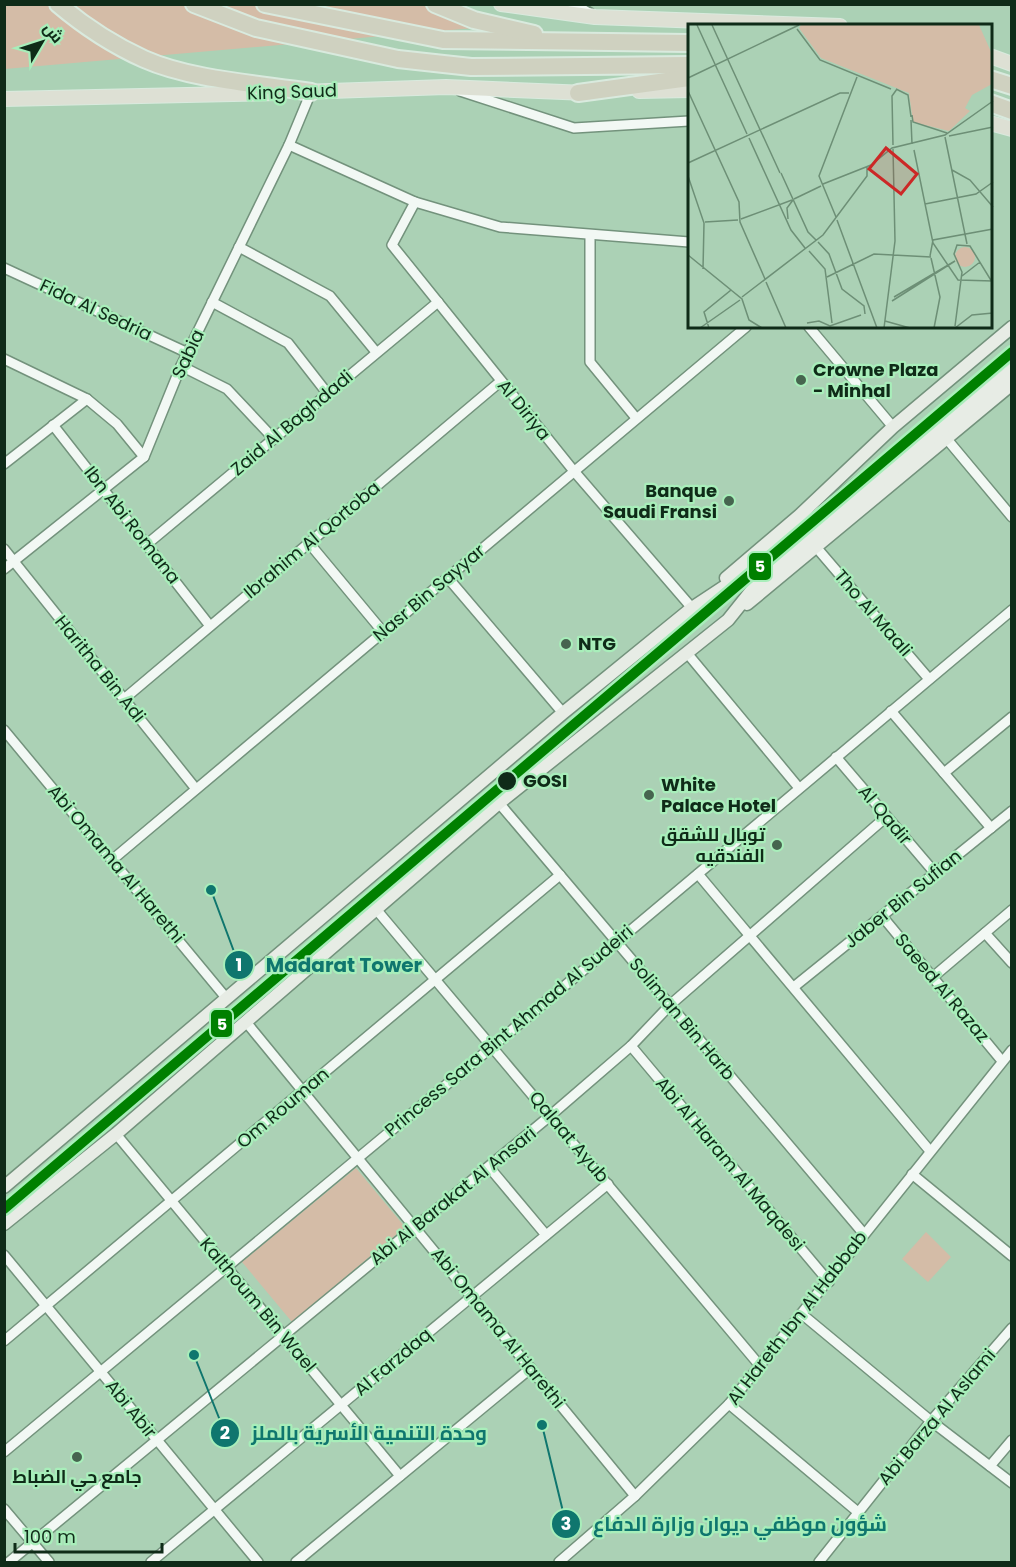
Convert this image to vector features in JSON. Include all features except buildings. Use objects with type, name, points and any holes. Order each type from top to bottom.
[{"type":"highway","points":[[58,4],[94,32],[145,60],[205,76],[311,92]]},
{"type":"highway","points":[[195,4],[256,28],[398,59],[471,67],[688,65]]},
{"type":"highway","points":[[266,4],[443,40],[688,43]]},
{"type":"highway","points":[[435,4],[474,20],[564,41]]},
{"type":"highway","points":[[578,93],[688,78]]},
{"type":"highway","points":[[992,80],[1011,86]]},
{"type":"highway","points":[[992,104],[1011,111]]},
{"type":"main road","points":[[501,4],[595,17],[786,24]]},
{"type":"main road","points":[[536,4],[557,12]]},
{"type":"main road","points":[[992,57],[1011,64]]},
{"type":"main road","name":"King Saud","points":[[4,99],[447,87],[578,93],[688,90]]},
{"type":"main road","points":[[992,124],[1011,129]]},
{"type":"main road","points":[[706,598],[800,515],[893,427],[1011,327]]},
{"type":"main road","points":[[4,1187],[563,713],[692,608],[745,573],[903,447],[1011,356]]},
{"type":"main road","points":[[728,620],[756,585],[1011,370]]},
{"type":"main road","points":[[4,1224],[116,1134],[375,908],[500,803],[728,620],[1011,384]]},
{"type":"street","points":[[573,4],[595,17]]},
{"type":"street","points":[[447,87],[574,128],[688,121]]},
{"type":"street","name":"Sabia","points":[[4,568],[144,457],[181,366],[289,145],[311,92]]},
{"type":"street","points":[[289,145],[415,202],[500,227],[590,236],[688,242]]},
{"type":"street","name":"Al Diriya","points":[[415,202],[392,244],[573,471],[692,608]]},
{"type":"street","points":[[590,236],[590,362],[636,418]]},
{"type":"street","points":[[239,247],[330,296],[375,352]]},
{"type":"street","name":"Fida Al Sedria","points":[[4,268],[188,353]]},
{"type":"street","points":[[212,302],[288,343],[327,393]]},
{"type":"street","name":"Zaid Al Baghdadi","points":[[146,545],[375,352],[438,302]]},
{"type":"street","name":"Nasr Bin Sayyar","points":[[112,860],[745,328]]},
{"type":"street","points":[[810,328],[893,427]]},
{"type":"street","points":[[4,359],[87,399],[117,424],[144,457]]},
{"type":"street","points":[[181,366],[227,389],[273,438]]},
{"type":"street","name":"Ibrahim Al Qortoba","points":[[124,699],[501,381]]},
{"type":"street","points":[[4,464],[87,399]]},
{"type":"street","name":"Ibn Abi Romana","points":[[53,425],[210,626]]},
{"type":"street","points":[[946,438],[1011,517]]},
{"type":"street","points":[[309,543],[383,632]]},
{"type":"street","name":"Tho Al Maali","points":[[816,547],[929,679]]},
{"type":"street","name":"Haritha Bin Adi","points":[[4,549],[196,789]]},
{"type":"street","points":[[448,578],[563,713]]},
{"type":"street","name":"Princess Sara Bint Ahmad Al Sudeiri","points":[[4,1452],[493,1046],[929,679],[1009,616]]},
{"type":"street","points":[[687,653],[799,788]]},
{"type":"street","points":[[891,711],[991,828]]},
{"type":"street","points":[[944,773],[1011,717]]},
{"type":"street","name":"Abi Omama Al Harethi","points":[[4,730],[227,999]]},
{"type":"street","name":"Al Qadir","points":[[836,757],[935,873]]},
{"type":"street","name":"Soliman Bin Harb","points":[[500,803],[864,1234]]},
{"type":"street","name":"Jaber Bin Sufian","points":[[795,986],[1011,811]]},
{"type":"street","name":"Abi Al Barakat Al Ansari","points":[[9,1563],[551,1115],[631,1046],[670,1005],[886,817]]},
{"type":"street","points":[[698,873],[795,986],[930,1151]]},
{"type":"street","name":"Om Rouman","points":[[4,1341],[560,875]]},
{"type":"street","name":"Qalaat Ayub","points":[[375,908],[551,1115],[760,1367]]},
{"type":"street","points":[[933,977],[1011,910]]},
{"type":"street","name":"Saeed Al Razaz","points":[[882,916],[1002,1061]]},
{"type":"street","points":[[985,933],[1011,963]]},
{"type":"street","name":"Abi Omama Al Harethi","points":[[246,1022],[636,1496]]},
{"type":"street","name":"Abi Al Haram Al Maqdesi","points":[[631,1046],[829,1282]]},
{"type":"street","name":"Al Hareth Ibn Al Habbab","points":[[559,1563],[636,1496],[729,1404],[803,1315],[864,1234],[1011,1050]]},
{"type":"street","name":"Kalthoum Bin Wael","points":[[116,1134],[400,1476]]},
{"type":"street","points":[[489,1167],[546,1235]]},
{"type":"street","points":[[912,1174],[1011,1256]]},
{"type":"street","name":"Al Farzdaq","points":[[151,1563],[608,1184]]},
{"type":"street","name":"Abi Abir","points":[[4,1255],[258,1563]]},
{"type":"street","points":[[803,1315],[931,1421],[1011,1483]]},
{"type":"street","name":"Abi Barza Al Aslami","points":[[819,1563],[931,1421],[1011,1328]]},
{"type":"street","points":[[296,1563],[531,1368]]},
{"type":"street","points":[[729,1404],[859,1514]]},
{"type":"street","points":[[990,1466],[1011,1440]]},
{"type":"street","points":[[4,1509],[49,1563]]},
{"type":"shaded area","points":[[420,4],[474,28],[5,69],[5,5]]},
{"type":"shaded area","points":[[356,1168],[405,1227],[292,1322],[242,1262]]},
{"type":"shaded area","points":[[926,1232],[951,1257],[928,1282],[902,1259]]},
{"type":"transit line","name":"5","points":[[4,1209],[1012,352]]},
{"type":"place","name":"Crowne Plaza - Minhal","points":[[801,380]]},
{"type":"place","name":"Banque Saudi Fransi","points":[[729,501]]},
{"type":"place","name":"NTG","points":[[566,644]]},
{"type":"place","name":"GOSI","points":[[507,781]]},
{"type":"place","name":"White Palace Hotel","points":[[649,795]]},
{"type":"place","name":"توبال للشقق الفندقيه","points":[[777,845]]},
{"type":"place","name":"Madarat Tower","points":[[211,890]]},
{"type":"place","name":"وحدة التنمية الأسرية بالملز","points":[[194,1355]]},
{"type":"place","name":"شؤون موظفي ديوان وزارة الدفاع","points":[[542,1425]]},
{"type":"place","name":"جامع حي الضباط","points":[[77,1457]]}]
